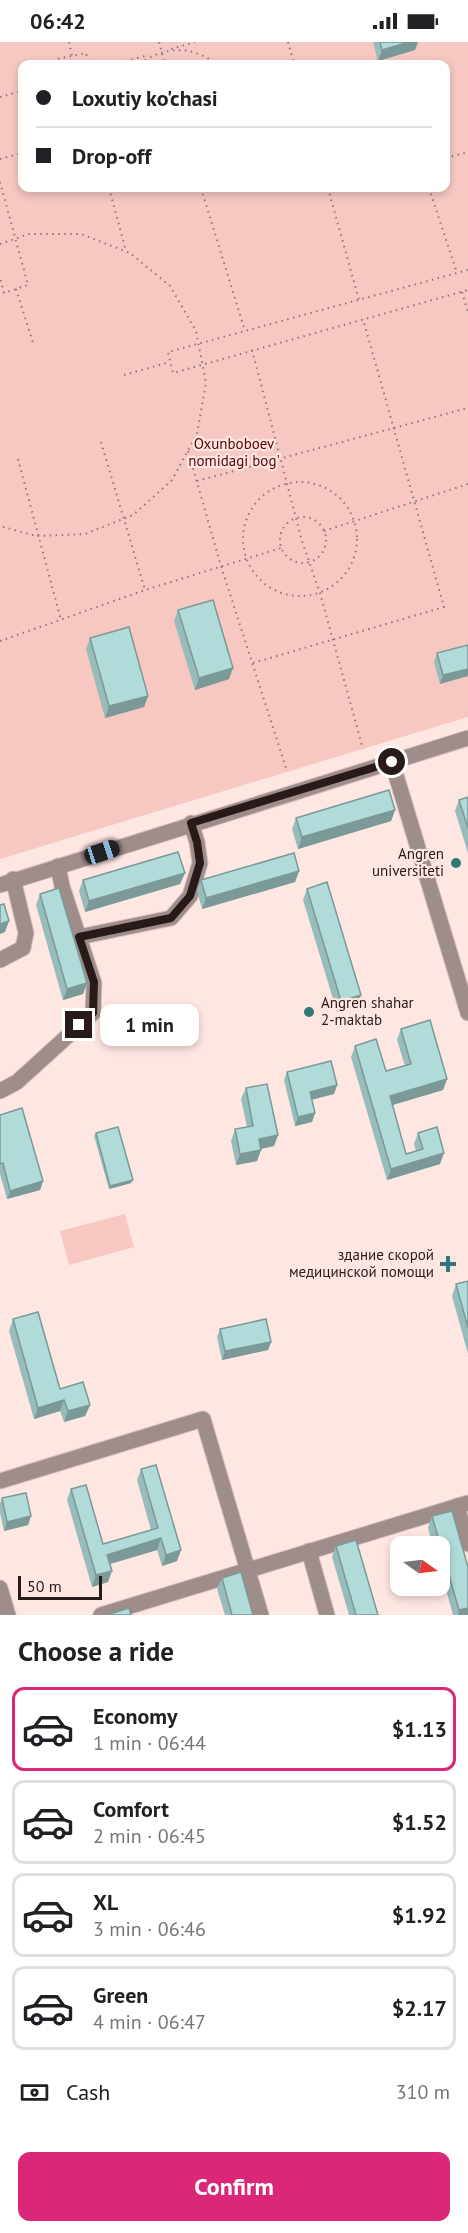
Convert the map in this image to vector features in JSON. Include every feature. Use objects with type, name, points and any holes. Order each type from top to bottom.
[{"type":"street","points":[[0,960],[23,948],[26,933],[7,882],[468,738]]},
{"type":"street","points":[[392,762],[468,1013]]},
{"type":"street","points":[[79,937],[171,918],[190,896],[200,863],[191,823]]},
{"type":"street","points":[[0,1091],[16,1082],[93,1013],[94,982],[58,866]]},
{"type":"street","points":[[0,1481],[203,1419],[261,1615]]},
{"type":"street","points":[[100,1615],[130,1611],[248,1570],[463,1505],[468,1544]]},
{"type":"street","points":[[309,1551],[327,1615]]},
{"type":"street","points":[[0,1588],[8,1615]]},
{"type":"path","points":[[69,42],[72,56]]},
{"type":"path","points":[[159,42],[164,60]]},
{"type":"path","points":[[145,60],[150,56],[195,42]]},
{"type":"path","points":[[288,42],[293,60]]},
{"type":"path","points":[[168,50],[188,50],[210,60]]},
{"type":"path","points":[[130,60],[162,52]]},
{"type":"path","points":[[57,60],[86,53],[88,60]]},
{"type":"path","points":[[0,97],[18,92]]},
{"type":"path","points":[[450,157],[468,152]]},
{"type":"path","points":[[0,159],[18,154]]},
{"type":"path","points":[[0,182],[28,285],[4,293],[0,278]]},
{"type":"path","points":[[109,192],[126,251]]},
{"type":"path","points":[[202,192],[245,331]]},
{"type":"path","points":[[330,192],[359,300]]},
{"type":"path","points":[[430,192],[457,273]]},
{"type":"path","points":[[0,244],[29,234],[81,234],[126,251],[170,286],[196,331],[206,383],[197,434],[172,480],[133,515],[85,534],[39,536],[0,526]]},
{"type":"path","points":[[468,270],[168,352],[170,362],[173,373],[468,290]]},
{"type":"path","points":[[16,289],[33,343]]},
{"type":"path","points":[[462,292],[468,313]]},
{"type":"path","points":[[253,663],[444,607],[363,319]]},
{"type":"path","points":[[252,351],[286,483],[320,593],[363,749]]},
{"type":"path","points":[[124,375],[170,362]]},
{"type":"path","points":[[197,481],[468,408]]},
{"type":"path","points":[[100,441],[145,590]]},
{"type":"path","points":[[188,451],[221,566],[287,771]]},
{"type":"path","points":[[18,459],[61,620]]},
{"type":"path","points":[[286,483],[308,483],[326,488],[341,499],[354,520],[357,533],[356,552],[349,570],[336,584],[320,593],[302,597],[283,594],[266,586],[253,572],[246,558],[243,536],[248,518],[257,502],[272,490],[286,483]]},
{"type":"path","points":[[324,531],[468,484]]},
{"type":"path","points":[[296,518],[313,519],[324,531],[326,544],[324,550],[320,556],[309,562],[298,563],[291,560],[281,548],[281,532],[285,525],[296,518]]},
{"type":"path","points":[[0,641],[145,590],[281,548]]},
{"type":"green space","name":"Oxunboboev nomidagi bog'","points":[[0,42],[468,42],[468,717],[0,859]]},
{"type":"green space","points":[[125,1214],[134,1247],[69,1265],[60,1231]]},
{"type":"building","points":[[380,42],[409,42],[382,50]]},
{"type":"building","points":[[213,600],[233,668],[199,678],[178,610]]},
{"type":"building","points":[[129,627],[148,696],[109,706],[90,638]]},
{"type":"building","points":[[468,645],[468,669],[443,675],[437,653]]},
{"type":"building","points":[[389,790],[395,810],[302,837],[296,818]]},
{"type":"building","points":[[468,797],[468,828],[459,800]]},
{"type":"building","points":[[178,852],[185,873],[89,901],[83,880]]},
{"type":"building","points":[[294,853],[299,871],[206,898],[201,880]]},
{"type":"building","points":[[327,882],[361,995],[341,1001],[307,889]]},
{"type":"building","points":[[59,888],[87,983],[67,989],[40,894]]},
{"type":"building","points":[[4,904],[9,921],[0,924],[0,905]]},
{"type":"building","points":[[430,1020],[447,1079],[390,1096],[406,1154],[423,1149],[418,1133],[437,1127],[444,1153],[391,1169],[355,1046],[376,1039],[386,1071],[411,1064],[401,1029]]},
{"type":"building","points":[[331,1061],[337,1085],[310,1092],[315,1113],[298,1117],[287,1072]]},
{"type":"building","points":[[267,1084],[278,1135],[259,1139],[261,1150],[240,1154],[235,1129],[253,1126],[246,1088]]},
{"type":"building","points":[[22,1108],[43,1181],[10,1191],[3,1163],[0,1164],[0,1115]]},
{"type":"building","points":[[118,1127],[133,1180],[110,1186],[96,1133]]},
{"type":"building","points":[[468,1281],[468,1328],[456,1284]]},
{"type":"building","points":[[38,1312],[60,1389],[83,1382],[90,1405],[68,1411],[64,1400],[38,1408],[13,1319]]},
{"type":"building","points":[[266,1319],[271,1342],[225,1351],[220,1329]]},
{"type":"building","points":[[156,1465],[181,1550],[166,1555],[161,1538],[107,1555],[112,1571],[96,1575],[71,1489],[86,1485],[103,1544],[158,1528],[141,1469]]},
{"type":"building","points":[[26,1493],[31,1516],[7,1522],[2,1498]]},
{"type":"building","points":[[452,1511],[468,1567],[468,1608],[459,1610],[450,1579],[450,1536],[438,1536],[432,1516]]},
{"type":"building","points":[[356,1540],[378,1615],[356,1615],[336,1546]]},
{"type":"building","points":[[241,1572],[253,1615],[232,1615],[222,1578]]},
{"type":"building","points":[[129,1608],[131,1615],[110,1614]]},
{"type":"place","name":"Angren universiteti","points":[[456,863]]},
{"type":"place","name":"Angren shahar 2-maktab","points":[[309,1012]]},
{"type":"place","name":"здание скорой медицинской помощи","points":[[448,1264]]},
{"type":"route","points":[[79,1025],[93,1013],[94,982],[79,937],[171,918],[190,896],[200,863],[191,823],[392,762]]}]
